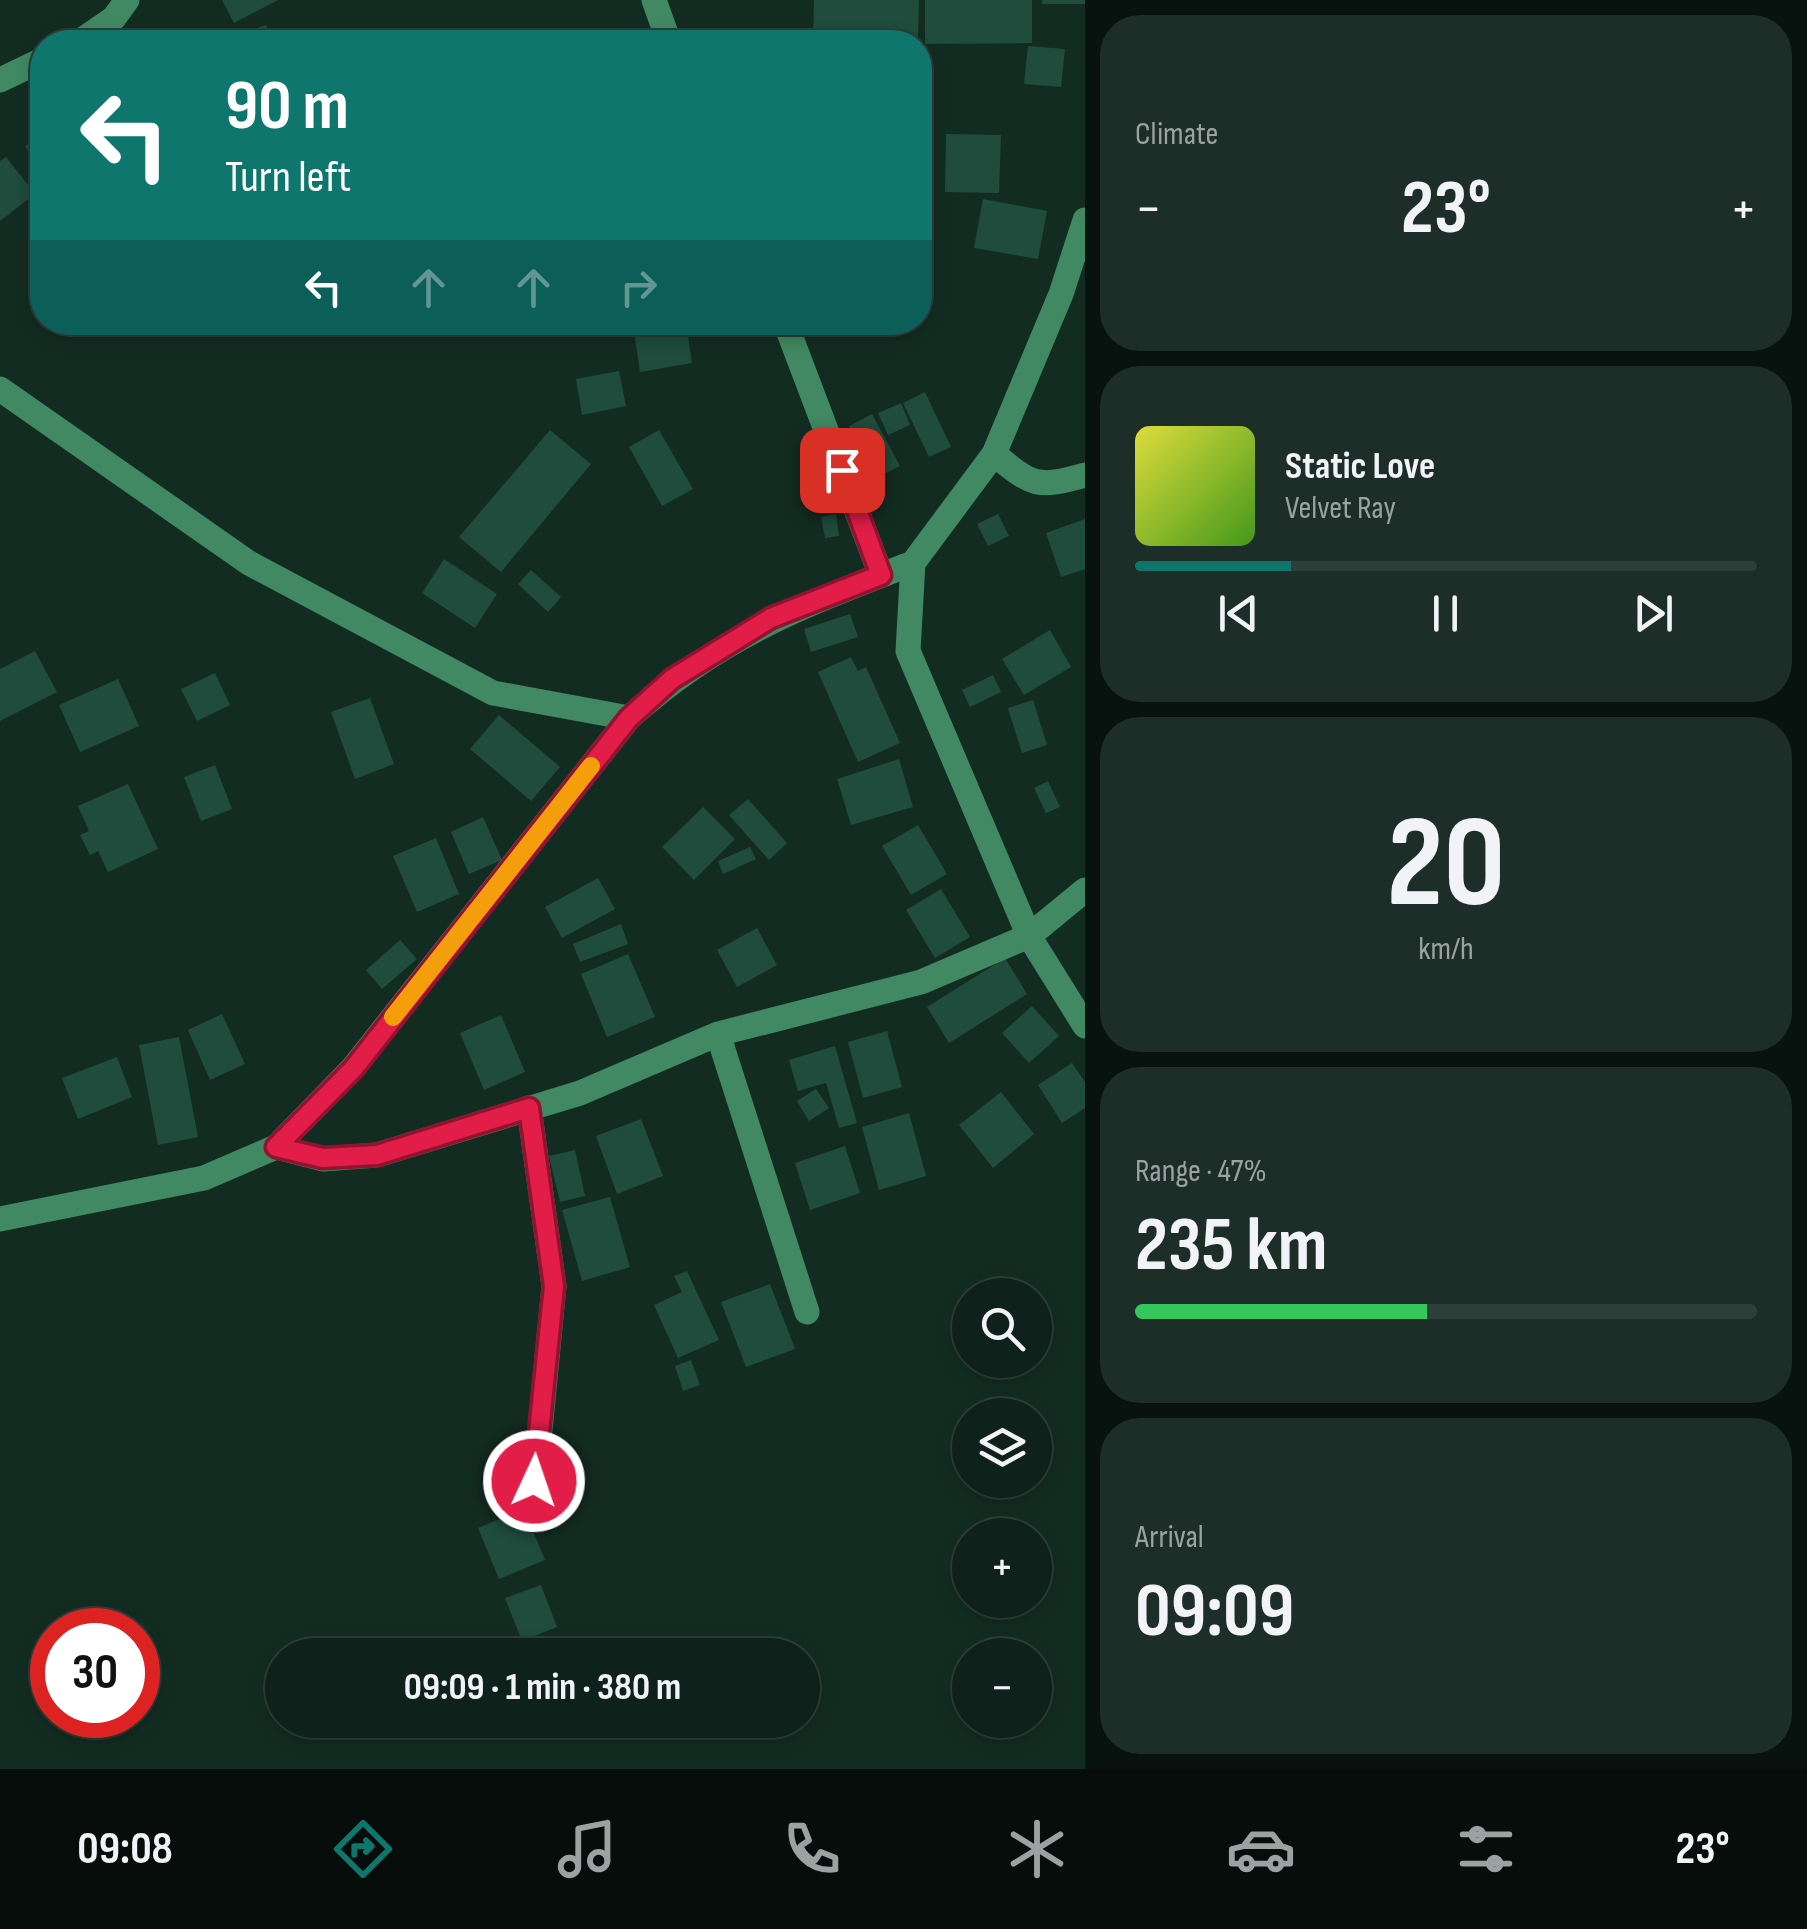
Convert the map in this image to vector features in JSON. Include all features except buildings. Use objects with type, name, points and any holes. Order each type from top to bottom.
[{"type":"street","points":[[96,30],[114,18],[127,0]]},
{"type":"street","points":[[654,0],[665,30]]},
{"type":"street","points":[[0,80],[30,66]]},
{"type":"street","points":[[0,1219],[204,1178],[276,1147],[354,1068],[629,718],[672,679],[771,618],[913,563],[994,454],[1060,294],[1084,220]]},
{"type":"street","points":[[790,335],[881,575]]},
{"type":"street","points":[[0,389],[249,563],[476,684],[533,703],[629,718]]},
{"type":"street","points":[[994,454],[1027,481],[1046,486],[1084,475]]},
{"type":"street","points":[[913,563],[908,651],[1029,936],[1084,1026]]},
{"type":"street","points":[[276,1147],[323,1158],[377,1155],[580,1093],[718,1034],[921,982],[1029,936],[1084,890]]},
{"type":"street","points":[[718,1034],[808,1312]]},
{"type":"street","points":[[529,1108],[554,1286],[534,1481],[542,1496],[552,1500]]},
{"type":"slow traffic","points":[[393,1017],[591,766]]},
{"type":"route","points":[[534,1481],[554,1264],[529,1108],[377,1155],[323,1158],[276,1147],[354,1068],[629,718],[672,679],[771,618],[881,575],[842,470]]}]
